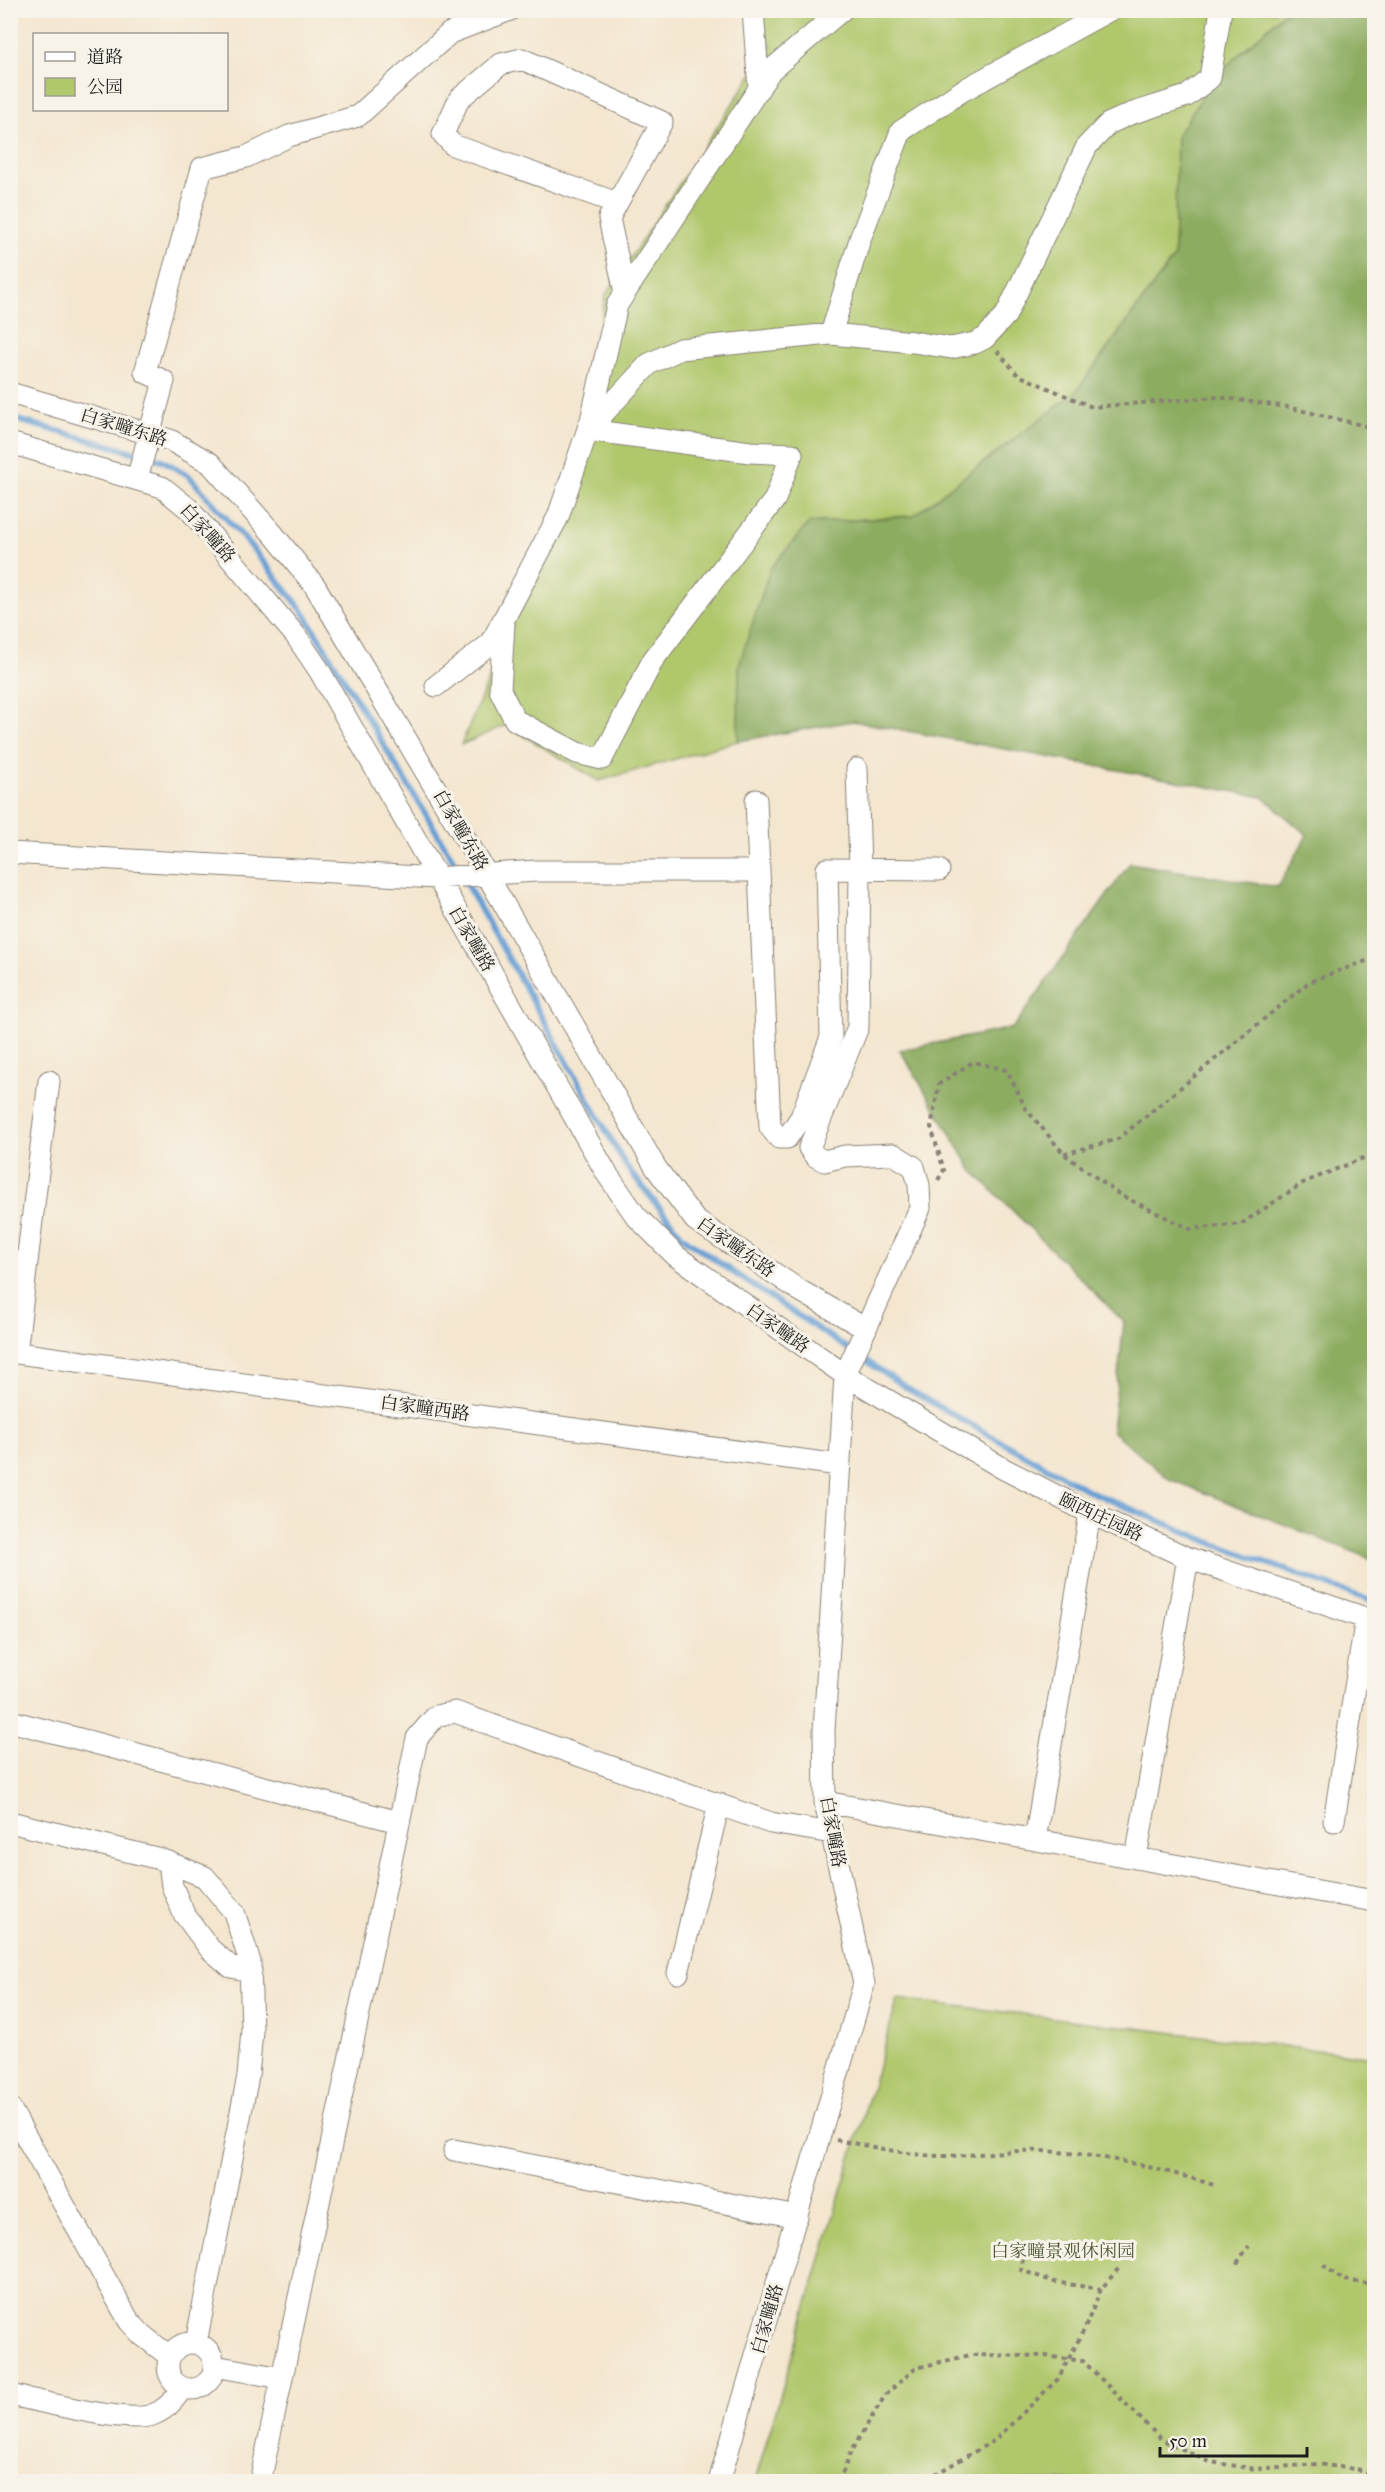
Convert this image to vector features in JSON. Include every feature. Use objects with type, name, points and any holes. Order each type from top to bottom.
[{"type":"street","points":[[144,456],[164,381],[145,372],[202,168],[246,157],[289,136],[358,116],[450,33],[510,10]]},
{"type":"street","points":[[753,10],[759,88]]},
{"type":"street","points":[[436,686],[491,643],[558,517],[588,430],[617,305],[771,70],[842,10]]},
{"type":"street","points":[[831,334],[860,239],[901,130],[962,91],[1110,10]]},
{"type":"street","points":[[588,430],[650,364],[680,349],[831,334],[951,348],[975,343],[985,338],[1006,315],[1087,146],[1108,124],[1130,114],[1187,96],[1210,78],[1221,10]]},
{"type":"street","points":[[617,203],[453,145],[443,134],[459,99],[501,64],[522,59],[662,122],[609,219],[625,293]]},
{"type":"street","name":"白家疃东路","points":[[10,393],[144,456],[170,440],[210,463],[315,586],[462,876],[656,1168],[695,1220],[799,1290],[855,1353]]},
{"type":"street","points":[[504,617],[500,690],[515,720],[576,753],[602,759],[653,660],[775,499],[792,454],[750,452],[588,430]]},
{"type":"street","name":"白家疃路","points":[[10,443],[144,456],[162,487],[189,509],[296,636],[462,876],[607,1174],[636,1216],[676,1256],[855,1353],[839,1465],[824,1731],[825,1802],[864,1984],[719,2481]]},
{"type":"street","points":[[855,1353],[920,1208],[919,1185],[914,1167],[893,1154],[845,1156],[824,1161],[815,1156],[809,1148],[858,1027],[860,870],[857,769]]},
{"type":"street","points":[[756,800],[770,1126],[779,1138],[788,1138],[801,1117],[831,1037],[827,869],[939,870]]},
{"type":"street","points":[[10,853],[462,876],[536,872],[759,871]]},
{"type":"street","points":[[13,1352],[49,1081]]},
{"type":"street","name":"白家疃西路","points":[[13,1352],[839,1465]]},
{"type":"street","name":"颐西庄园路","points":[[855,1353],[1004,1469],[1090,1513],[1188,1558],[1370,1620]]},
{"type":"street","points":[[1035,1840],[1090,1513]]},
{"type":"street","points":[[1136,1858],[1188,1558]]},
{"type":"street","points":[[1334,1821],[1370,1620]]},
{"type":"street","points":[[260,2481],[417,1738],[436,1716],[455,1712],[771,1822],[832,1833]]},
{"type":"street","points":[[10,1721],[399,1822]]},
{"type":"street","points":[[825,1802],[1374,1901]]},
{"type":"street","points":[[678,1973],[719,1804]]},
{"type":"street","points":[[10,1822],[169,1862],[205,1877],[234,1912],[250,1962],[252,2031],[248,2076],[196,2343]]},
{"type":"street","points":[[169,1862],[172,1886],[184,1914],[210,1949],[231,1967],[250,1971]]},
{"type":"street","points":[[10,2108],[129,2321],[142,2335],[169,2356]]},
{"type":"street","points":[[454,2150],[796,2217]]},
{"type":"street","points":[[196,2343],[209,2352],[214,2366],[204,2386],[190,2390],[176,2384],[168,2372],[169,2356],[181,2345],[196,2343]]},
{"type":"street","points":[[214,2366],[282,2378]]},
{"type":"street","points":[[10,2395],[132,2418],[152,2415],[174,2402],[182,2388]]},
{"type":"path","points":[[985,338],[1018,375],[1092,407],[1218,398],[1287,407],[1374,428]]},
{"type":"path","points":[[1064,1154],[1118,1139],[1309,982],[1374,958]]},
{"type":"path","points":[[920,1208],[944,1170],[931,1127],[939,1084],[973,1062],[1007,1070],[1026,1109],[1064,1154],[1120,1195],[1190,1229],[1241,1224],[1303,1183],[1368,1156],[1374,1156]]},
{"type":"path","points":[[820,2138],[922,2155],[977,2156],[1040,2151],[1110,2157],[1217,2186]]},
{"type":"path","points":[[1237,2263],[1249,2246]]},
{"type":"path","points":[[1023,2259],[1021,2270],[1054,2282],[1101,2289]]},
{"type":"path","points":[[1323,2265],[1343,2280],[1374,2284]]},
{"type":"path","points":[[909,2481],[934,2475],[995,2440],[1058,2379],[1085,2328],[1101,2289],[1119,2268]]},
{"type":"path","points":[[839,2481],[850,2451],[886,2394],[916,2368],[970,2355],[1045,2356],[1083,2361],[1161,2439],[1210,2462],[1256,2469],[1317,2464],[1362,2470],[1374,2476]]},
{"type":"green space","points":[[753,11],[1286,11],[1216,76],[1178,135],[1174,257],[1076,392],[913,516],[809,523],[739,665],[738,741],[599,781],[506,725],[461,745],[576,476],[605,296],[771,46]]},
{"type":"green space","points":[[1286,11],[1374,11],[1374,1560],[1169,1479],[1112,1431],[1124,1322],[972,1170],[900,1050],[1013,1028],[1130,863],[1278,887],[1307,835],[1263,797],[853,721],[738,741],[739,665],[770,569],[809,523],[913,516],[1076,392],[1174,257],[1177,135],[1216,76]]},
{"type":"green space","name":"白家疃景观休闲园","points":[[898,1999],[1374,2057],[1374,2481],[755,2481]]},
{"type":"waterway","points":[[10,418],[162,460],[188,475],[249,544],[302,610],[460,871]]},
{"type":"waterway","points":[[464,880],[626,1166],[683,1237],[913,1392],[1089,1491],[1212,1543],[1374,1602]]}]
